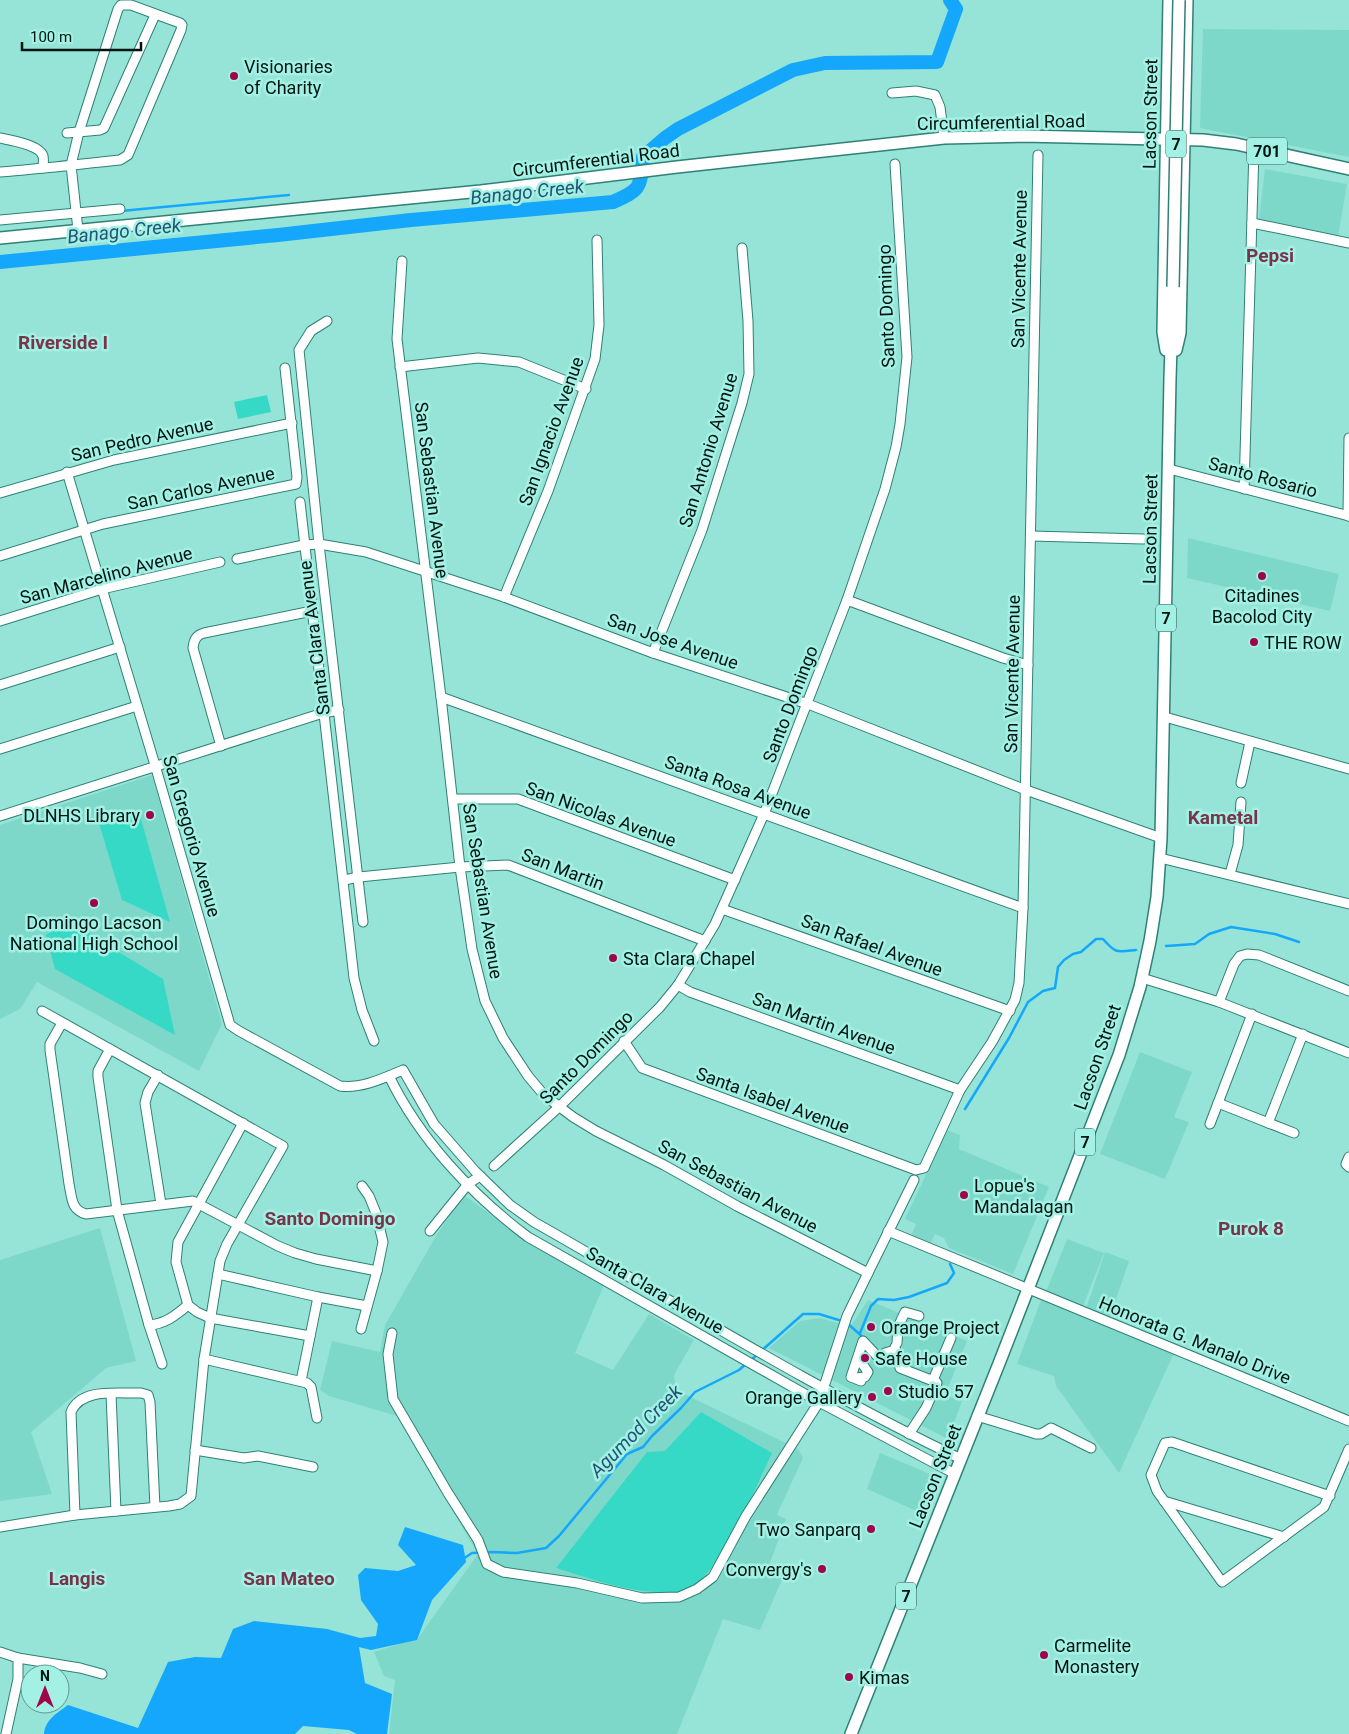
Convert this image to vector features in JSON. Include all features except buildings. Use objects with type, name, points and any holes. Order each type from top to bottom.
[{"type":"main road","name":"Lacson Street","points":[[1169,0],[1163,332],[1170,378]]},
{"type":"main road","name":"Lacson Street","points":[[851,1734],[1028,1290],[1119,1055],[1142,978],[1156,897],[1161,838],[1179,0]]},
{"type":"main road","name":"Lacson Street","points":[[1170,378],[1180,333],[1187,0]]},
{"type":"main road","name":"Circumferential Road","points":[[0,237],[77,220],[472,192],[944,138],[1023,136],[1184,140]]},
{"type":"main road","name":"701","points":[[1184,140],[1221,142],[1349,169]]},
{"type":"street","points":[[0,172],[43,168],[71,165],[120,160],[128,155],[181,30],[182,25],[180,23],[131,5],[121,5],[118,9],[79,132],[71,165],[77,220]]},
{"type":"street","points":[[67,133],[100,130],[108,122],[154,15]]},
{"type":"street","points":[[892,93],[916,91],[934,95],[940,107],[944,138]]},
{"type":"street","points":[[0,138],[39,150],[43,155],[43,168]]},
{"type":"street","points":[[1244,489],[1254,148]]},
{"type":"street","name":"San Vicente Avenue","points":[[924,1168],[960,1090],[1010,1011],[1019,983],[1026,790],[1038,156]]},
{"type":"street","name":"Santo Domingo","points":[[494,1166],[559,1107],[660,1007],[678,986],[706,941],[722,909],[764,814],[847,600],[885,489],[896,447],[907,357],[895,164]]},
{"type":"street","points":[[0,220],[77,220],[120,209]]},
{"type":"street","points":[[1252,223],[1349,243]]},
{"type":"street","name":"San Ignacio Avenue","points":[[504,597],[548,491],[586,389],[595,359],[599,325],[596,240]]},
{"type":"street","name":"San Antonio Avenue","points":[[653,653],[702,530],[742,404],[749,374],[748,321],[742,248]]},
{"type":"street","name":"San Sebastian Avenue","points":[[402,261],[397,324],[400,367],[441,696],[460,867],[474,961],[485,1001],[503,1038],[518,1062],[544,1095],[559,1107],[596,1130],[737,1206],[868,1273]]},
{"type":"street","name":"Santa Clara Avenue","points":[[328,322],[311,331],[299,350],[363,922]]},
{"type":"street","points":[[400,367],[478,358],[519,362],[586,389]]},
{"type":"street","name":"San Carlos Avenue","points":[[0,556],[104,524],[296,484],[292,424],[285,368]]},
{"type":"street","name":"San Pedro Avenue","points":[[0,493],[67,472],[114,460],[292,424]]},
{"type":"street","points":[[1349,438],[1349,516]]},
{"type":"street","name":"Santo Rosario","points":[[1169,469],[1349,516]]},
{"type":"street","name":"San Gregorio Avenue","points":[[67,472],[156,765],[230,1025],[340,1086],[358,1085],[403,1070]]},
{"type":"street","name":"Santa Clara Avenue","points":[[300,502],[354,978],[362,1010],[374,1041]]},
{"type":"street","points":[[1030,536],[1143,538]]},
{"type":"street","name":"San Jose Avenue","points":[[304,545],[320,544],[366,552],[504,597],[653,653],[808,704],[1026,790],[1161,838]]},
{"type":"street","points":[[237,559],[304,545]]},
{"type":"street","name":"San Marcelino Avenue","points":[[0,621],[102,589],[220,562]]},
{"type":"street","points":[[847,600],[1003,658],[1028,665]]},
{"type":"street","points":[[221,746],[194,648],[195,638],[198,634],[312,611]]},
{"type":"street","points":[[0,685],[120,647]]},
{"type":"street","name":"Santa Rosa Avenue","points":[[441,696],[1023,908]]},
{"type":"street","points":[[0,749],[138,706]]},
{"type":"street","points":[[0,816],[156,765],[323,713],[339,710]]},
{"type":"street","points":[[1164,717],[1349,769]]},
{"type":"street","points":[[1241,783],[1250,742]]},
{"type":"street","name":"San Nicolas Avenue","points":[[453,799],[518,799],[736,880]]},
{"type":"street","points":[[1230,874],[1238,845],[1242,802]]},
{"type":"street","points":[[1160,858],[1349,904]]},
{"type":"street","name":"San Martin","points":[[344,880],[460,867],[508,865],[706,941]]},
{"type":"street","name":"San Rafael Avenue","points":[[722,909],[1010,1011]]},
{"type":"street","points":[[1219,1002],[1234,964],[1240,956],[1247,954],[1259,955],[1349,991]]},
{"type":"street","points":[[1142,978],[1219,1002],[1349,1053]]},
{"type":"street","name":"San Martin Avenue","points":[[678,986],[960,1090]]},
{"type":"street","points":[[0,1527],[75,1515],[180,1504],[190,1496],[204,1359],[223,1252],[283,1146],[42,1012]]},
{"type":"street","points":[[1210,1124],[1252,1014]]},
{"type":"street","points":[[62,1023],[50,1044],[50,1050],[74,1206],[78,1212],[86,1214],[189,1200],[199,1203],[278,1246],[295,1253],[377,1271]]},
{"type":"street","points":[[1268,1123],[1304,1034]]},
{"type":"street","name":"Santa Isabel Avenue","points":[[624,1041],[642,1068],[916,1170],[924,1168]]},
{"type":"street","points":[[110,1049],[98,1071],[98,1077],[116,1210],[162,1364]]},
{"type":"street","name":"Santa Clara Avenue","points":[[403,1070],[434,1124],[480,1176],[510,1205],[534,1222],[824,1388],[909,1434],[961,1459]]},
{"type":"street","points":[[158,1075],[148,1092],[145,1103],[161,1204]]},
{"type":"street","name":"Santa Clara Avenue","points":[[389,1076],[423,1133],[468,1184],[501,1217],[528,1237],[819,1402],[955,1474]]},
{"type":"street","points":[[1218,1103],[1294,1133]]},
{"type":"street","points":[[243,1123],[178,1242],[176,1255],[188,1306],[210,1318],[310,1336]]},
{"type":"street","points":[[1349,1157],[1346,1165],[1349,1167]]},
{"type":"street","points":[[430,1231],[468,1184],[480,1176]]},
{"type":"street","points":[[392,1333],[388,1354],[393,1399],[479,1543],[487,1564],[502,1572],[577,1583],[642,1598],[678,1597],[713,1577],[746,1516],[819,1402],[847,1316],[914,1180]]},
{"type":"street","points":[[361,1329],[383,1242],[380,1224],[369,1196],[362,1186]]},
{"type":"street","name":"Honorata G. Manalo Drive","points":[[888,1231],[1349,1421]]},
{"type":"street","points":[[218,1274],[367,1306]]},
{"type":"street","points":[[301,1381],[318,1297]]},
{"type":"street","points":[[149,1325],[168,1321],[188,1306]]},
{"type":"street","points":[[909,1434],[934,1393],[937,1384],[933,1380],[900,1368],[896,1347],[898,1327],[905,1312],[919,1316]]},
{"type":"street","points":[[933,1380],[951,1338]]},
{"type":"street","points":[[858,1358],[868,1372],[865,1377],[858,1380],[851,1376],[863,1341],[879,1358],[896,1347]]},
{"type":"street","points":[[204,1359],[308,1383],[311,1387],[317,1418]]},
{"type":"street","points":[[75,1515],[71,1412],[82,1398],[96,1394],[141,1393],[149,1398],[155,1507]]},
{"type":"street","points":[[111,1394],[116,1511]]},
{"type":"street","points":[[978,1416],[1036,1434],[1041,1434],[1051,1428],[1092,1448]]},
{"type":"street","points":[[1330,1496],[1169,1441],[1165,1443],[1150,1475],[1153,1485],[1222,1582],[1324,1507],[1330,1496],[1349,1449]]},
{"type":"street","points":[[195,1450],[244,1458],[258,1456],[313,1467]]},
{"type":"street","points":[[1164,1501],[1284,1537]]},
{"type":"street","points":[[0,1652],[18,1658],[80,1668],[102,1674]]},
{"type":"street","points":[[6,1734],[18,1679],[18,1658]]},
{"type":"shaded area","points":[[1203,29],[1349,30],[1349,157],[1200,128]]},
{"type":"shaded area","points":[[1265,169],[1347,184],[1338,237],[1259,220]]},
{"type":"shaded area","points":[[267,395],[271,412],[238,419],[234,402]]},
{"type":"shaded area","name":"Citadines Bacolod City","points":[[1188,538],[1339,574],[1330,611],[1187,578]]},
{"type":"shaded area","name":"Domingo Lacson National High School","points":[[152,775],[222,1024],[199,1071],[37,982],[20,1009],[0,1019],[0,825]]},
{"type":"shaded area","points":[[139,812],[170,922],[122,900],[99,823]]},
{"type":"shaded area","points":[[71,920],[102,942],[163,979],[175,1035],[55,969],[46,935]]},
{"type":"shaded area","points":[[1140,1052],[1192,1072],[1174,1117],[1189,1122],[1165,1179],[1100,1154]]},
{"type":"shaded area","name":"Lopue's Mandalagan","points":[[947,1130],[960,1135],[959,1149],[1049,1187],[1013,1274],[949,1248],[944,1238],[935,1234],[930,1244],[911,1236],[916,1224],[905,1219]]},
{"type":"shaded area","points":[[464,1195],[522,1238],[604,1285],[575,1353],[613,1370],[649,1314],[694,1340],[674,1375],[676,1390],[798,1449],[803,1458],[777,1515],[786,1519],[768,1568],[784,1575],[760,1630],[723,1619],[677,1734],[389,1734],[395,1680],[384,1676],[374,1652],[418,1638],[478,1554],[397,1416],[329,1396],[320,1390],[332,1341],[380,1352],[385,1325],[437,1234]]},
{"type":"shaded area","points":[[100,1228],[136,1361],[106,1368],[31,1432],[52,1494],[0,1501],[0,1260]]},
{"type":"shaded area","points":[[1067,1239],[1104,1253],[1083,1306],[1046,1292]]},
{"type":"shaded area","points":[[1105,1252],[1129,1261],[1110,1317],[1086,1309]]},
{"type":"shaded area","points":[[868,1300],[967,1341],[945,1395],[962,1401],[948,1439],[769,1348],[800,1321],[819,1318],[851,1326]]},
{"type":"shaded area","points":[[1041,1300],[1174,1353],[1119,1473],[1056,1386],[1054,1376],[1017,1364]]},
{"type":"shaded area","points":[[701,1412],[772,1453],[746,1509],[722,1552],[709,1571],[696,1585],[682,1592],[653,1592],[625,1588],[556,1568],[647,1452],[665,1451]]},
{"type":"shaded area","points":[[880,1453],[937,1477],[921,1513],[867,1489]]},
{"type":"water","points":[[405,1527],[463,1545],[466,1562],[432,1600],[417,1640],[371,1650],[359,1647],[365,1683],[392,1694],[387,1734],[357,1734],[349,1730],[303,1726],[295,1734],[44,1734],[49,1721],[56,1714],[70,1714],[70,1706],[138,1728],[168,1662],[195,1657],[221,1658],[233,1629],[254,1621],[327,1629],[360,1638],[376,1636],[378,1624],[361,1600],[358,1575],[365,1568],[398,1571],[416,1565],[398,1545]]},
{"type":"waterway","name":"Banago Creek","points":[[0,262],[411,220],[613,202],[630,194],[638,186],[643,157],[665,138],[678,129],[793,70],[825,63],[937,62],[956,9],[950,0]]},
{"type":"waterway","points":[[121,211],[289,195]]},
{"type":"waterway","name":"Agumod Creek","points":[[1166,946],[1195,944],[1209,934],[1231,927],[1275,934],[1299,942]]},
{"type":"waterway","name":"Agumod Creek","points":[[965,1109],[1009,1038],[1028,1002],[1043,991],[1055,988],[1058,967],[1064,960],[1073,954],[1081,952],[1096,939],[1103,939],[1117,951],[1136,950]]},
{"type":"waterway","name":"Agumod Creek","points":[[860,1333],[871,1306],[878,1299],[894,1300],[909,1297],[947,1283],[954,1273],[950,1264]]},
{"type":"waterway","name":"Agumod Creek","points":[[751,1360],[803,1314],[819,1314],[842,1321]]},
{"type":"waterway","name":"Agumod Creek","points":[[847,1323],[865,1339]]},
{"type":"waterway","name":"Agumod Creek","points":[[463,1559],[472,1553],[517,1553],[546,1548],[559,1536],[627,1454],[643,1447],[695,1392],[739,1370],[747,1363]]},
{"type":"place","name":"Visionaries of Charity","points":[[234,76]]},
{"type":"place","name":"Citadines Bacolod City","points":[[1262,576]]},
{"type":"place","name":"THE ROW","points":[[1254,642]]},
{"type":"place","name":"DLNHS Library","points":[[150,815]]},
{"type":"place","name":"Domingo Lacson National High School","points":[[94,903]]},
{"type":"place","name":"Sta Clara Chapel","points":[[613,958]]},
{"type":"place","name":"Lopue's Mandalagan","points":[[964,1195]]},
{"type":"place","name":"Orange Project","points":[[871,1327]]},
{"type":"place","name":"Safe House","points":[[865,1358]]},
{"type":"place","name":"Studio 57","points":[[888,1391]]},
{"type":"place","name":"Orange Gallery","points":[[872,1397]]},
{"type":"place","name":"Two Sanparq","points":[[871,1529]]},
{"type":"place","name":"Convergy's","points":[[822,1569]]},
{"type":"place","name":"Carmelite Monastery","points":[[1044,1655]]},
{"type":"place","name":"Kimas","points":[[849,1677]]},
{"type":"district","name":"Pepsi","points":[[1270,255]]},
{"type":"district","name":"Riverside I","points":[[63,342]]},
{"type":"district","name":"Kametal","points":[[1223,817]]},
{"type":"district","name":"Santo Domingo","points":[[330,1218]]},
{"type":"district","name":"Purok 8","points":[[1251,1228]]},
{"type":"district","name":"Langis","points":[[77,1578]]},
{"type":"district","name":"San Mateo","points":[[289,1578]]}]
